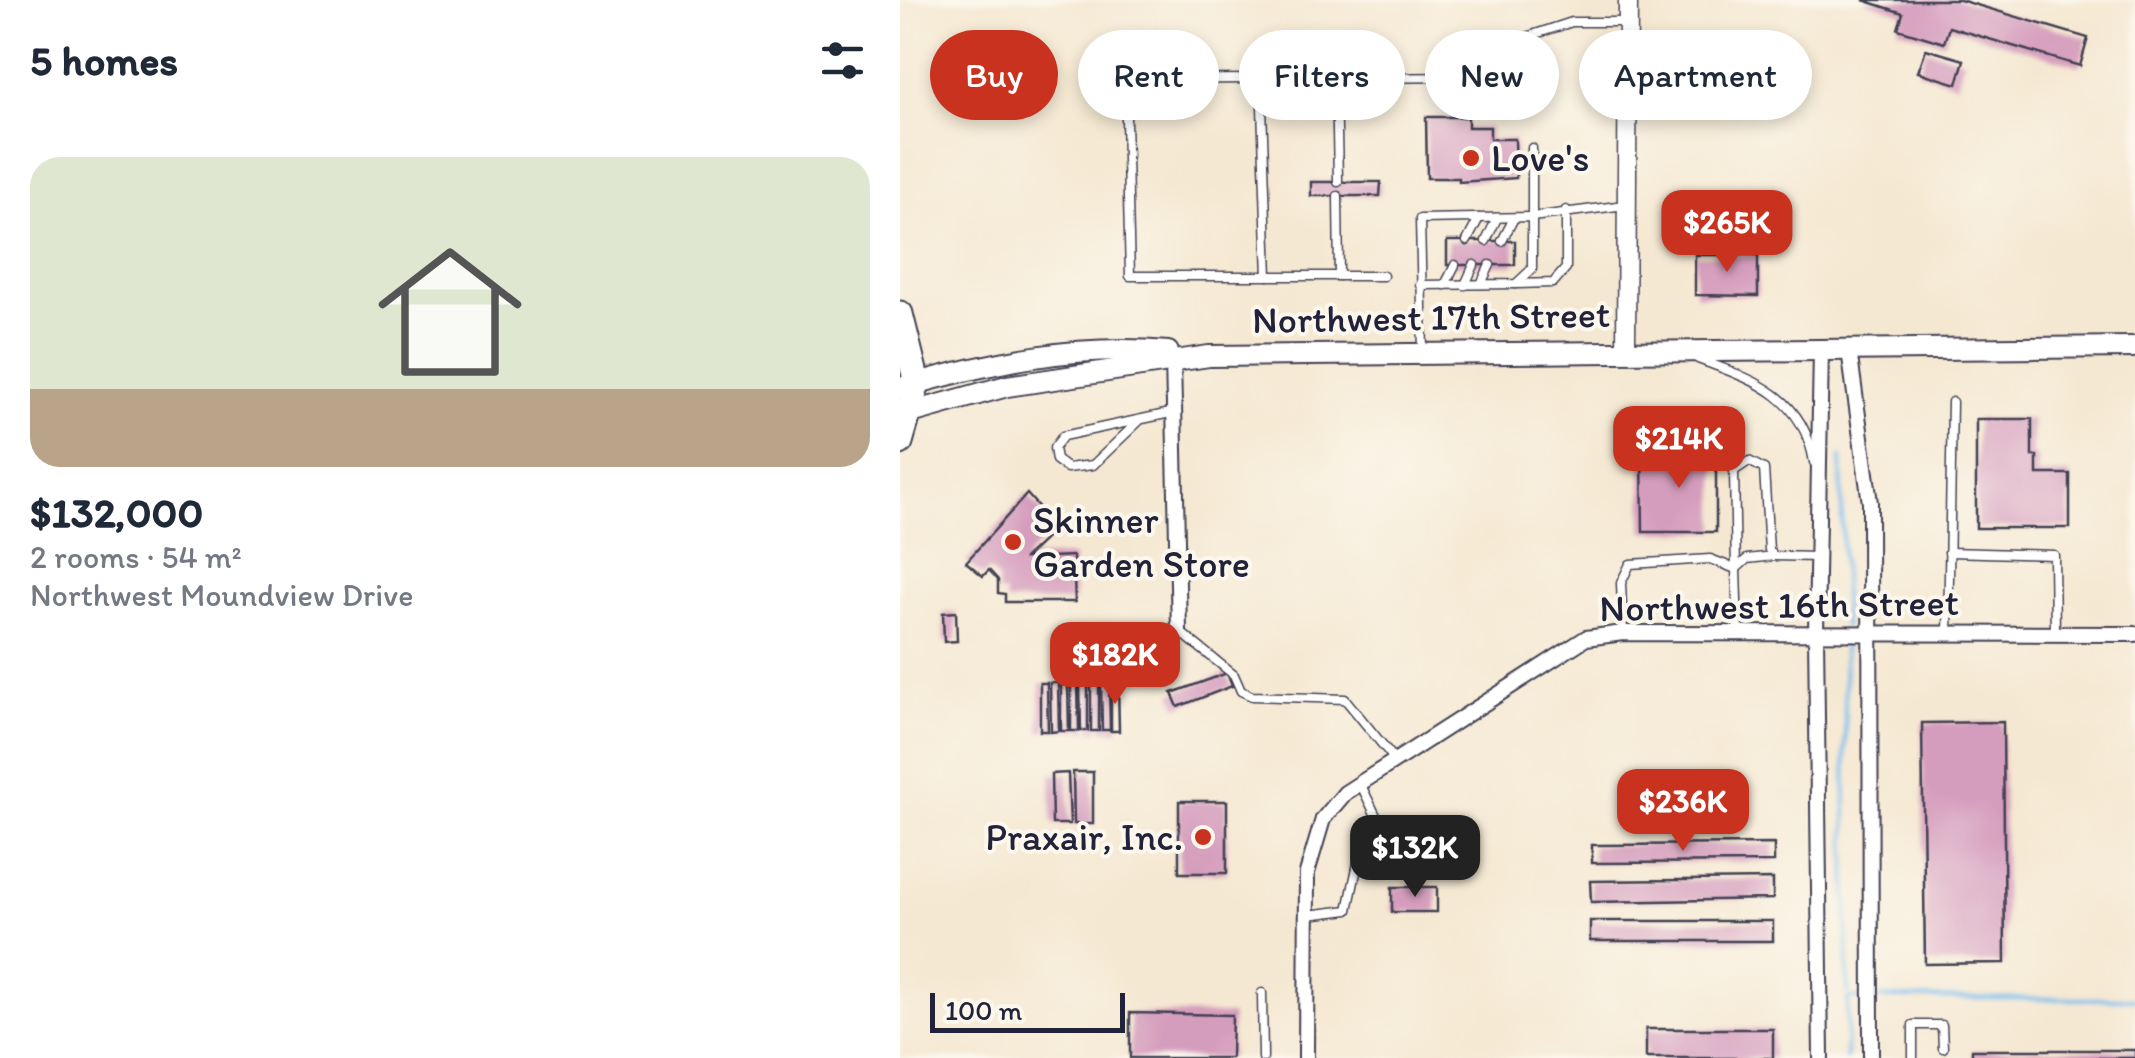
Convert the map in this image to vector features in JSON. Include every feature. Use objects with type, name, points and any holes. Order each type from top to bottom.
[{"type":"highway","points":[[900,314],[909,385],[900,442]]},
{"type":"main road","name":"Northwest 17th Street","points":[[905,415],[1007,386],[1209,356],[2135,347]]},
{"type":"main road","name":"Northwest 17th Street","points":[[909,385],[1018,358],[1075,350],[1125,348],[1209,356]]},
{"type":"street","points":[[1626,350],[1628,0]]},
{"type":"street","points":[[1820,1058],[1816,633],[1821,349]]},
{"type":"street","points":[[1848,350],[1870,503],[1871,1058]]},
{"type":"street","points":[[1173,360],[1179,631]]},
{"type":"street","name":"Northwest 16th Street","points":[[1307,915],[1314,838],[1323,818],[1360,783],[1586,638],[1623,633],[2135,634]]},
{"type":"street","points":[[1306,1058],[1307,915]]},
{"type":"lane","points":[[1405,77],[1470,77],[1517,40],[1572,22],[1628,22]]},
{"type":"lane","points":[[1239,79],[1125,80],[1130,276],[1383,276]]},
{"type":"lane","points":[[1262,120],[1268,276]]},
{"type":"lane","points":[[1337,120],[1338,182]]},
{"type":"lane","points":[[1516,284],[1532,269],[1532,148]]},
{"type":"lane","points":[[1338,196],[1340,276]]},
{"type":"lane","points":[[1423,351],[1420,219],[1532,217],[1625,205]]},
{"type":"lane","points":[[1420,285],[1553,282],[1566,268],[1566,210]]},
{"type":"lane","points":[[1468,241],[1479,218]]},
{"type":"lane","points":[[1486,241],[1497,218]]},
{"type":"lane","points":[[1502,241],[1514,218]]},
{"type":"lane","points":[[1445,285],[1455,265]]},
{"type":"lane","points":[[1465,285],[1474,265]]},
{"type":"lane","points":[[1480,284],[1490,265]]},
{"type":"lane","points":[[1676,350],[1762,383],[1788,403],[1813,455],[1819,494]]},
{"type":"lane","points":[[1948,635],[1952,402]]},
{"type":"lane","points":[[1139,420],[1093,465],[1068,468],[1056,460],[1054,448],[1062,436],[1175,412]]},
{"type":"lane","points":[[1738,633],[1734,471],[1749,460],[1764,469],[1766,540],[1774,556]]},
{"type":"lane","points":[[1949,552],[2054,555],[2055,634]]},
{"type":"lane","points":[[1736,569],[1747,559],[1817,557]]},
{"type":"lane","points":[[1623,633],[1621,584],[1630,564],[1710,559],[1736,569]]},
{"type":"lane","points":[[1179,631],[1234,674],[1241,691],[1252,696],[1345,699],[1395,760]]},
{"type":"lane","points":[[1307,915],[1348,910],[1359,858],[1378,831],[1379,822],[1360,783]]},
{"type":"lane","points":[[1262,992],[1262,1058]]},
{"type":"lane","points":[[1912,1058],[1913,1025],[1942,1024],[1943,1048]]},
{"type":"building","points":[[1863,0],[1960,0],[2088,38],[2080,66],[1949,27],[1944,43],[1898,29],[1903,13]]},
{"type":"building","points":[[1926,49],[1964,60],[1957,84],[1918,72]]},
{"type":"building","points":[[1426,120],[1468,120],[1468,127],[1490,127],[1490,139],[1515,139],[1516,178],[1459,182],[1459,178],[1427,178]]},
{"type":"building","points":[[1311,182],[1381,182],[1380,196],[1311,196]]},
{"type":"building","points":[[1447,241],[1515,241],[1515,265],[1447,265]]},
{"type":"building","points":[[1695,255],[1758,255],[1758,296],[1695,295]]},
{"type":"building","points":[[1976,419],[2032,419],[2032,456],[2037,456],[2037,474],[2070,474],[2070,528],[1976,528]]},
{"type":"building","points":[[1716,450],[1716,532],[1643,532],[1642,451]]},
{"type":"building","name":"Skinner Garden Store","points":[[1027,494],[1057,528],[1025,558],[1073,556],[1075,602],[1005,602],[1005,594],[998,593],[998,580],[989,570],[983,576],[966,562]]},
{"type":"building","points":[[956,612],[957,641],[944,642],[943,613]]},
{"type":"building","points":[[1227,673],[1232,686],[1178,707],[1172,693]]},
{"type":"building","points":[[1071,682],[1078,682],[1079,731],[1071,731]]},
{"type":"building","points":[[1091,682],[1099,682],[1099,731],[1091,731]]},
{"type":"building","points":[[1101,682],[1109,682],[1110,730],[1102,730]]},
{"type":"building","points":[[1111,682],[1118,682],[1119,731],[1111,731]]},
{"type":"building","points":[[1040,683],[1047,683],[1048,731],[1040,731]]},
{"type":"building","points":[[1050,683],[1058,683],[1059,731],[1051,732]]},
{"type":"building","points":[[1061,683],[1068,683],[1069,731],[1061,731]]},
{"type":"building","points":[[1080,683],[1088,683],[1088,731],[1081,731]]},
{"type":"building","points":[[2003,722],[2005,963],[1925,964],[1922,723]]},
{"type":"building","points":[[1073,772],[1093,772],[1093,824],[1074,824]]},
{"type":"building","points":[[1068,773],[1070,824],[1052,824],[1051,774]]},
{"type":"building","name":"Praxair, Inc.","points":[[1179,801],[1227,801],[1227,873],[1179,873]]},
{"type":"building","points":[[1774,844],[1774,862],[1592,863],[1592,845]]},
{"type":"building","points":[[1773,879],[1773,899],[1591,902],[1590,881]]},
{"type":"building","points":[[1392,887],[1437,887],[1437,912],[1392,912]]},
{"type":"building","points":[[1590,921],[1773,921],[1773,941],[1590,941]]},
{"type":"building","points":[[1130,1013],[1232,1015],[1231,1058],[1130,1058]]},
{"type":"building","points":[[1646,1029],[1773,1029],[1773,1058],[1646,1058]]},
{"type":"building","points":[[1972,1050],[2135,1050],[2135,1058],[1972,1058]]},
{"type":"waterway","points":[[1841,456],[1844,627]]},
{"type":"waterway","points":[[1844,637],[1848,992]]},
{"type":"waterway","points":[[1846,1058],[1848,998],[1864,998]]},
{"type":"waterway","points":[[1879,998],[2135,999]]},
{"type":"place","name":"Love's","points":[[1471,158]]},
{"type":"place","name":"Skinner Garden Store","points":[[1013,542]]},
{"type":"place","name":"Praxair, Inc.","points":[[1203,837]]}]
